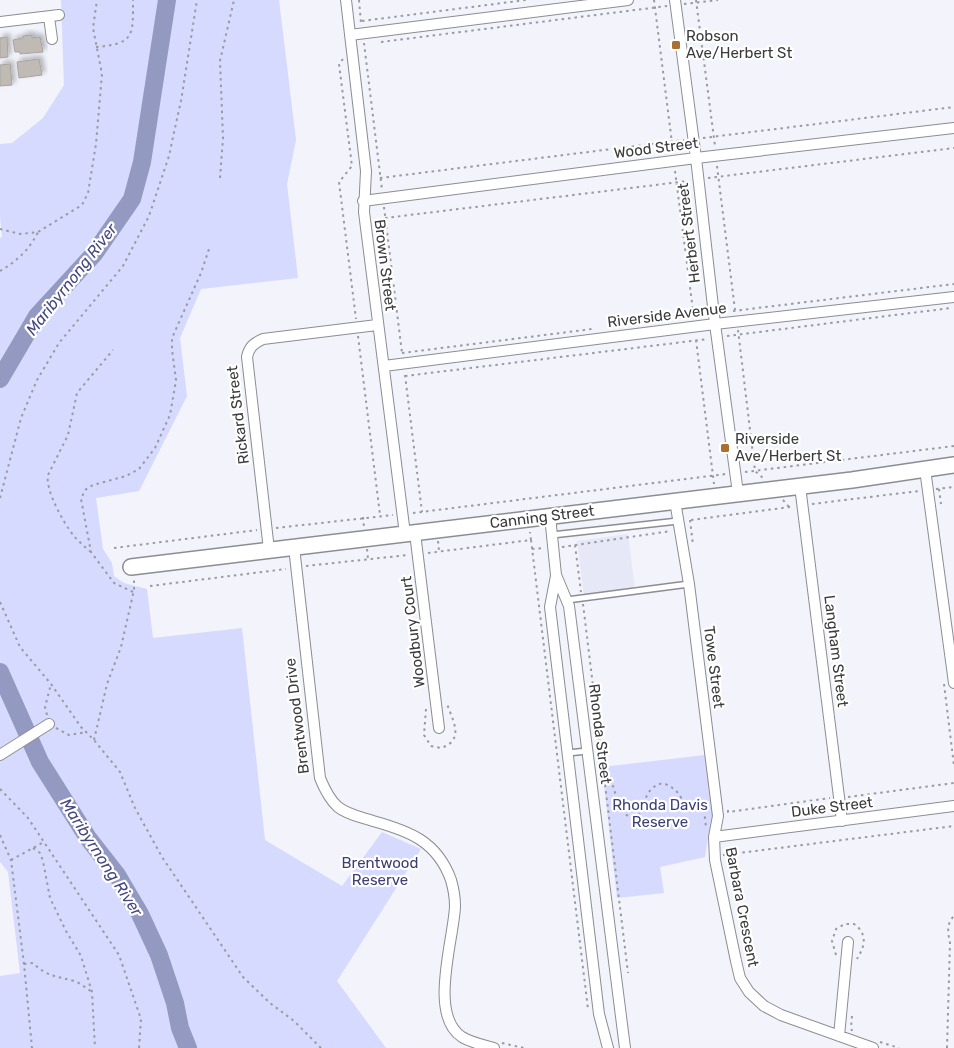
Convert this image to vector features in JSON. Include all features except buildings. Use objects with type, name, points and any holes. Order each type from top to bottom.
[{"type":"street","name":"Brown Street","points":[[346,0],[366,171],[363,201],[403,514],[410,533]]},
{"type":"street","points":[[350,35],[628,0]]},
{"type":"street","name":"Herbert Street","points":[[675,3],[738,493]]},
{"type":"street","points":[[0,22],[54,16],[52,39]]},
{"type":"street","name":"Wood Street","points":[[363,201],[696,158],[954,128]]},
{"type":"street","name":"Riverside Avenue","points":[[384,366],[695,326],[954,297]]},
{"type":"street","name":"Rickard Street","points":[[276,549],[247,357],[248,352],[251,346],[263,339],[378,325]]},
{"type":"street","name":"Canning Street","points":[[130,567],[852,480],[954,465]]},
{"type":"street","points":[[925,469],[954,684]]},
{"type":"street","name":"Langham Street","points":[[800,486],[844,797],[842,821]]},
{"type":"street","name":"Towe Street","points":[[675,501],[689,584],[718,816],[710,835]]},
{"type":"street","name":"Rhonda Street","points":[[550,516],[556,576],[550,608],[600,1014],[608,1048]]},
{"type":"street","name":"Woodbury Court","points":[[410,533],[418,554],[439,728]]},
{"type":"street","name":"Brentwood Drive","points":[[276,549],[296,567],[320,778],[327,794],[337,806],[351,815],[402,829],[419,838],[434,850],[445,865],[452,881],[455,904],[445,981],[448,1021],[460,1036],[474,1043],[494,1048]]},
{"type":"street","name":"Rhonda Street","points":[[556,576],[569,606],[624,1048]]},
{"type":"street","points":[[0,755],[49,724]]},
{"type":"street","name":"Duke Street","points":[[710,835],[842,821],[954,806]]},
{"type":"street","name":"Barbara Crescent","points":[[710,835],[736,962],[740,978],[749,992],[764,1006],[781,1015],[839,1036],[875,1044]]},
{"type":"street","points":[[839,1036],[848,942]]},
{"type":"lane","points":[[552,535],[678,520]]},
{"type":"lane","points":[[567,600],[689,584]]},
{"type":"lane","points":[[568,753],[587,751]]},
{"type":"path","points":[[0,229],[20,234],[38,232],[82,205],[88,193],[96,144],[102,74],[93,28],[97,0]]},
{"type":"path","points":[[96,47],[115,46],[123,43],[130,36],[133,24],[133,0]]},
{"type":"path","points":[[0,498],[21,418],[37,380],[59,343],[122,266],[149,216],[169,156],[181,101],[197,0]]},
{"type":"path","points":[[220,178],[223,130],[220,61],[234,0]]},
{"type":"path","points":[[359,0],[422,512]]},
{"type":"path","points":[[361,21],[526,0]]},
{"type":"path","points":[[654,0],[716,496]]},
{"type":"path","points":[[374,43],[655,8],[675,3],[718,0]]},
{"type":"path","points":[[696,1],[755,471],[776,488],[783,501],[789,507]]},
{"type":"path","points":[[345,57],[339,64],[352,166],[339,182],[380,515]]},
{"type":"path","points":[[380,178],[954,106]]},
{"type":"path","points":[[385,218],[954,148]]},
{"type":"path","points":[[0,271],[20,256],[38,232]]},
{"type":"path","points":[[91,552],[82,504],[84,490],[93,485],[132,474],[146,462],[155,448],[170,415],[176,380],[172,338],[199,280],[209,248]]},
{"type":"path","points":[[405,376],[954,308]]},
{"type":"path","points":[[113,350],[77,393],[68,435],[46,481],[50,493],[73,535],[91,552],[117,585],[133,592]]},
{"type":"path","points":[[281,569],[276,549],[276,528],[380,515],[422,512],[954,446]]},
{"type":"path","points":[[678,520],[954,486]]},
{"type":"path","points":[[150,586],[531,540],[528,519]]},
{"type":"path","points":[[690,520],[694,549]]},
{"type":"path","points":[[114,548],[258,530],[276,549]]},
{"type":"path","points":[[532,549],[553,548],[583,542],[672,531]]},
{"type":"path","points":[[575,545],[628,973]]},
{"type":"path","points":[[94,740],[107,684],[120,647],[133,592],[135,581],[130,567]]},
{"type":"path","points":[[0,602],[20,647],[51,684],[82,727],[120,772],[134,808],[162,857],[243,977],[270,1003],[294,1021],[321,1048]]},
{"type":"path","points":[[590,776],[612,786],[622,811],[629,817],[634,818],[640,815],[649,790],[663,783],[674,788],[689,811],[717,808]]},
{"type":"path","points":[[726,802],[728,812],[954,783]]},
{"type":"path","points":[[0,790],[28,818],[119,955],[142,1019],[139,1048]]},
{"type":"path","points":[[704,810],[710,835]]},
{"type":"path","points":[[715,856],[954,826]]},
{"type":"path","points":[[0,835],[11,860],[32,1048]]},
{"type":"path","points":[[11,860],[44,842]]},
{"type":"path","points":[[33,848],[40,854],[43,861],[50,898],[80,956],[92,992],[95,1048]]},
{"type":"path","points":[[948,1048],[950,943],[948,928],[954,916]]},
{"type":"path","points":[[837,957],[832,941],[836,929],[845,924],[854,924],[860,930],[864,940],[855,966]]},
{"type":"path","points":[[24,964],[33,963],[40,970],[60,978],[75,981],[92,992]]},
{"type":"path","points":[[852,1010],[851,1027],[854,1032]]},
{"type":"path","points":[[875,1044],[899,1048]]},
{"type":"shaded area","points":[[628,534],[635,589],[584,596],[577,541]]},
{"type":"green space","name":"Brentwood Reserve","points":[[61,0],[279,0],[296,140],[287,184],[298,278],[201,289],[180,338],[187,396],[139,491],[96,498],[103,549],[112,563],[114,576],[124,583],[147,589],[153,638],[242,628],[265,840],[342,886],[382,832],[421,849],[337,981],[386,1048],[0,1048],[0,976],[20,973],[8,872],[0,862],[0,238],[2,237],[0,217],[0,144],[12,143],[43,118],[64,85]]},
{"type":"green space","name":"Rhonda Davis Reserve","points":[[705,755],[713,821],[705,857],[660,867],[664,893],[617,898],[602,767]]},
{"type":"waterway","name":"Maribyrnong River","points":[[0,379],[37,316],[94,254],[132,199],[142,162],[167,0]]},
{"type":"waterway","name":"Maribyrnong River","points":[[0,672],[40,762],[88,838],[117,875],[140,914],[159,955],[175,1003],[180,1028],[188,1048]]},
{"type":"place","name":"Robson Ave/Herbert St","points":[[676,45]]},
{"type":"place","name":"Riverside Ave/Herbert St","points":[[725,448]]}]
